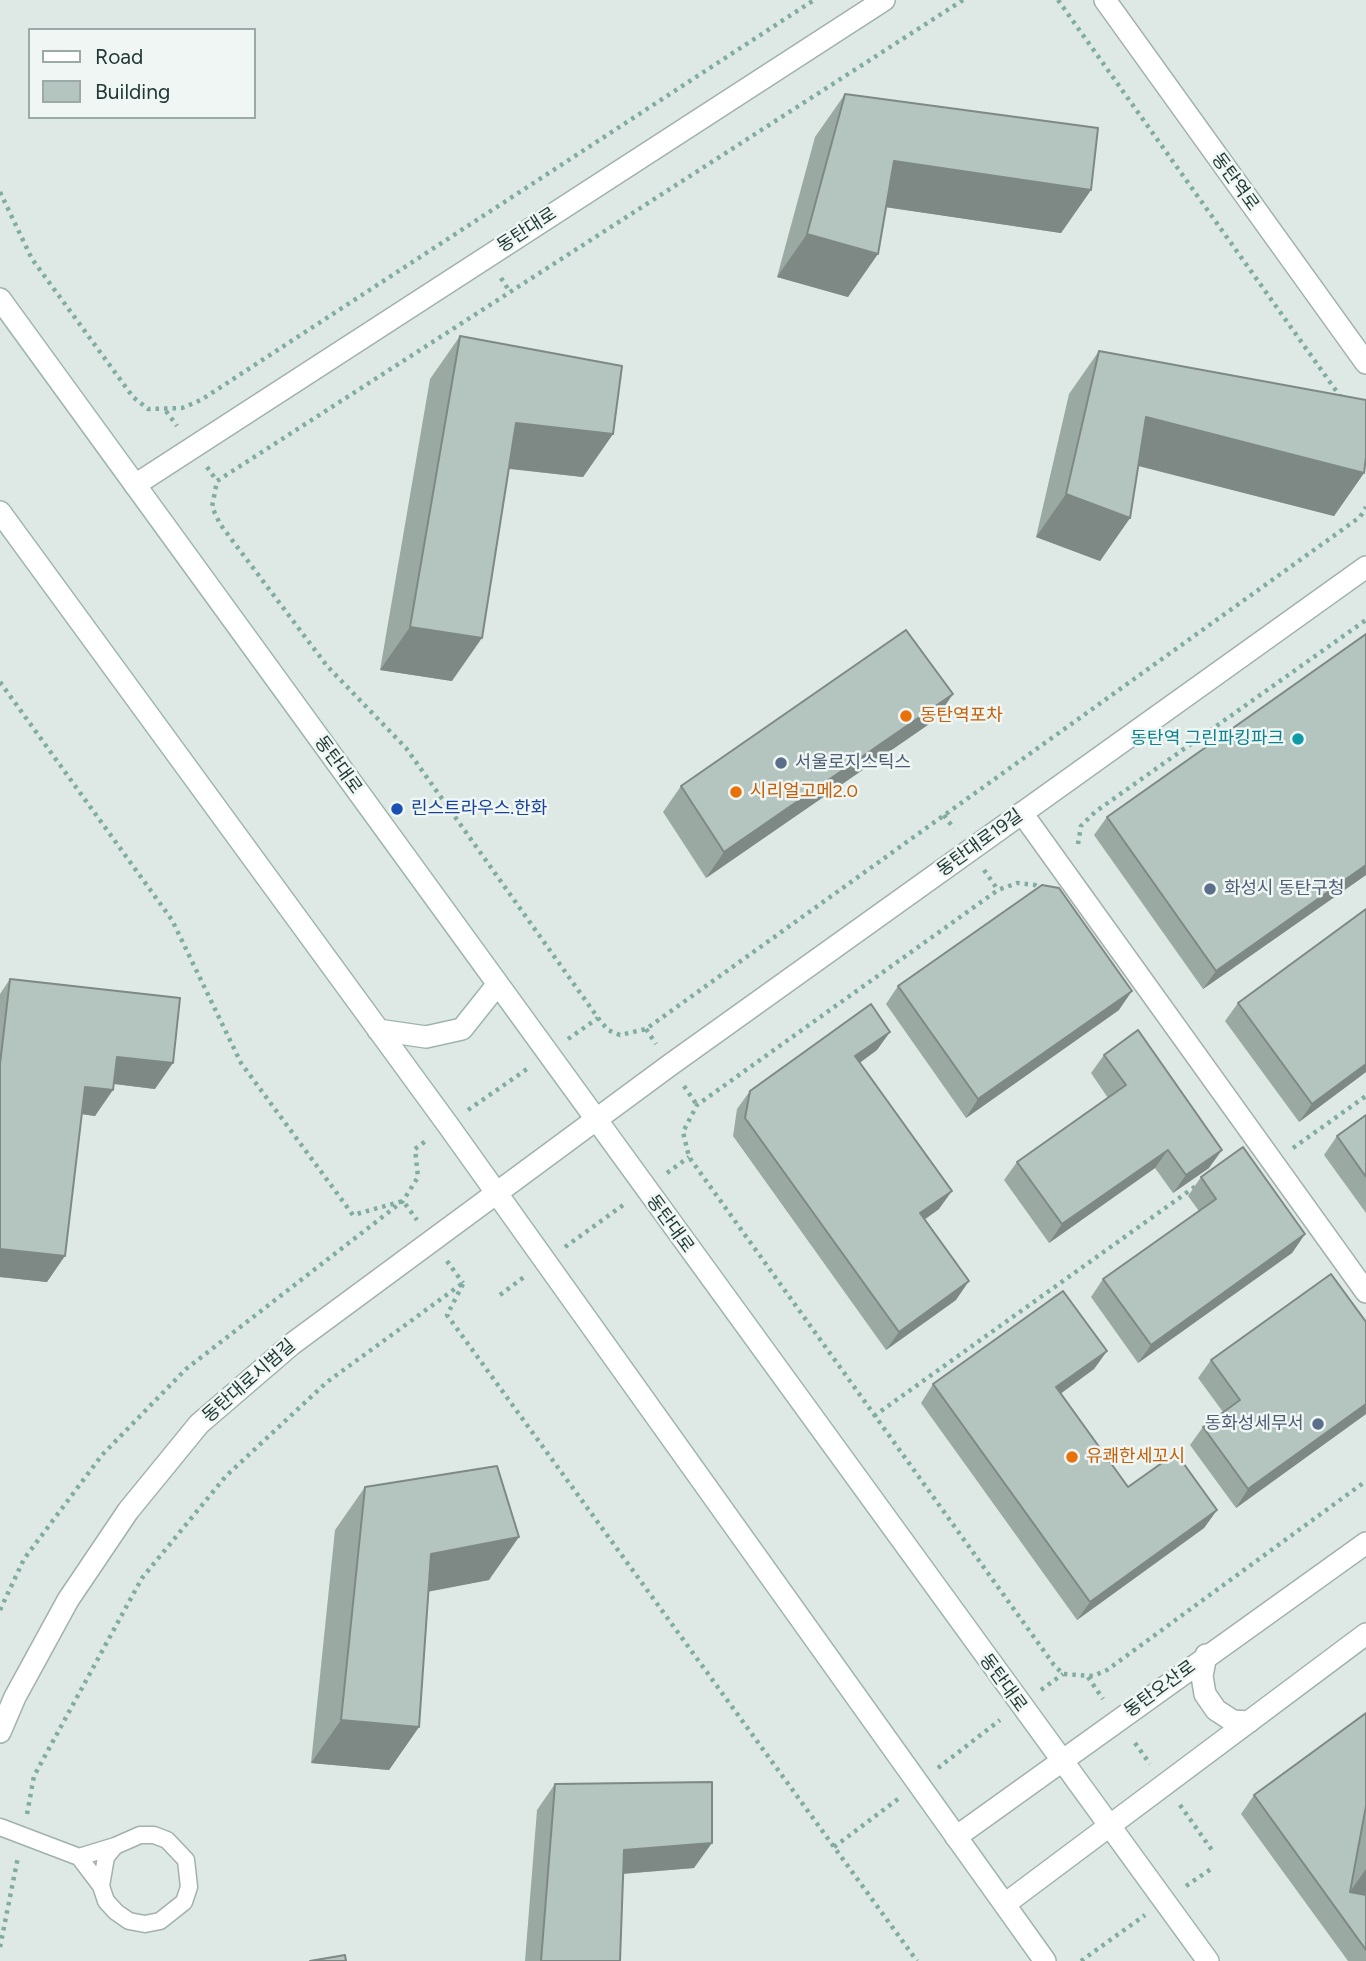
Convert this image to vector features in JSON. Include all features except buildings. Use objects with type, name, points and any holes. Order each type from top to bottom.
[{"type":"street","name":"동탄대로","points":[[135,485],[884,0]]},
{"type":"street","name":"동탄역로","points":[[1105,0],[1366,363]]},
{"type":"street","name":"동탄대로","points":[[0,299],[1020,1706],[1208,1961]]},
{"type":"street","points":[[0,512],[448,1125],[1045,1961]]},
{"type":"street","name":"동탄대로19길","points":[[596,1121],[1366,567]]},
{"type":"street","points":[[1022,813],[1366,1292]]},
{"type":"street","points":[[378,1030],[426,1037],[462,1029],[497,985]]},
{"type":"street","name":"동탄대로시범길","points":[[0,1732],[15,1698],[68,1600],[128,1511],[199,1424],[292,1344],[596,1121]]},
{"type":"street","name":"동탄오산로","points":[[956,1837],[1206,1655],[1366,1543]]},
{"type":"street","points":[[1004,1904],[1366,1634]]},
{"type":"street","points":[[1206,1655],[1202,1676],[1205,1694],[1216,1710],[1233,1721],[1249,1722]]},
{"type":"lane","points":[[0,1827],[79,1857],[101,1886],[106,1901],[130,1921],[145,1924],[160,1921],[184,1902],[189,1887],[186,1860],[167,1840],[140,1835],[79,1857]]},
{"type":"lane","points":[[101,1886],[104,1864],[115,1846]]},
{"type":"path","points":[[0,192],[32,259],[133,397],[148,408],[182,408],[201,400],[814,0]]},
{"type":"path","points":[[962,0],[217,481],[212,507],[220,524],[327,666],[406,748],[598,1018],[608,1030],[620,1035],[646,1029],[1360,517],[1366,507]]},
{"type":"path","points":[[1058,0],[1350,410]]},
{"type":"path","points":[[1078,843],[1081,826],[1094,812],[1366,620]]},
{"type":"path","points":[[0,682],[172,920],[241,1063],[353,1215],[403,1200]]},
{"type":"path","points":[[1047,894],[1035,885],[1017,883],[998,890],[697,1105],[683,1132],[689,1157],[1063,1674]]},
{"type":"path","points":[[0,1610],[24,1559],[102,1455],[186,1369],[403,1200],[418,1177],[415,1149],[598,1018]]},
{"type":"path","points":[[1293,1148],[1366,1096]]},
{"type":"path","points":[[500,1295],[689,1157]]},
{"type":"path","points":[[874,1416],[1203,1181]]},
{"type":"path","points":[[0,1947],[34,1776],[142,1578],[226,1476],[327,1382],[463,1283],[447,1315],[917,1961]]},
{"type":"path","points":[[834,1847],[1063,1674],[1093,1676],[1107,1670],[1366,1481]]},
{"type":"place","name":"동탄역포차","points":[[906,716]]},
{"type":"place","name":"동탄역 그린파킹파크","points":[[1298,739]]},
{"type":"place","name":"서울로지스틱스","points":[[781,763]]},
{"type":"place","name":"시리얼고메2.0","points":[[736,792]]},
{"type":"place","name":"린스트라우스.한화","points":[[397,809]]},
{"type":"place","name":"화성시 동탄구청","points":[[1210,889]]},
{"type":"place","name":"동화성세무서","points":[[1318,1424]]},
{"type":"place","name":"유쾌한세꼬시","points":[[1072,1457]]}]
